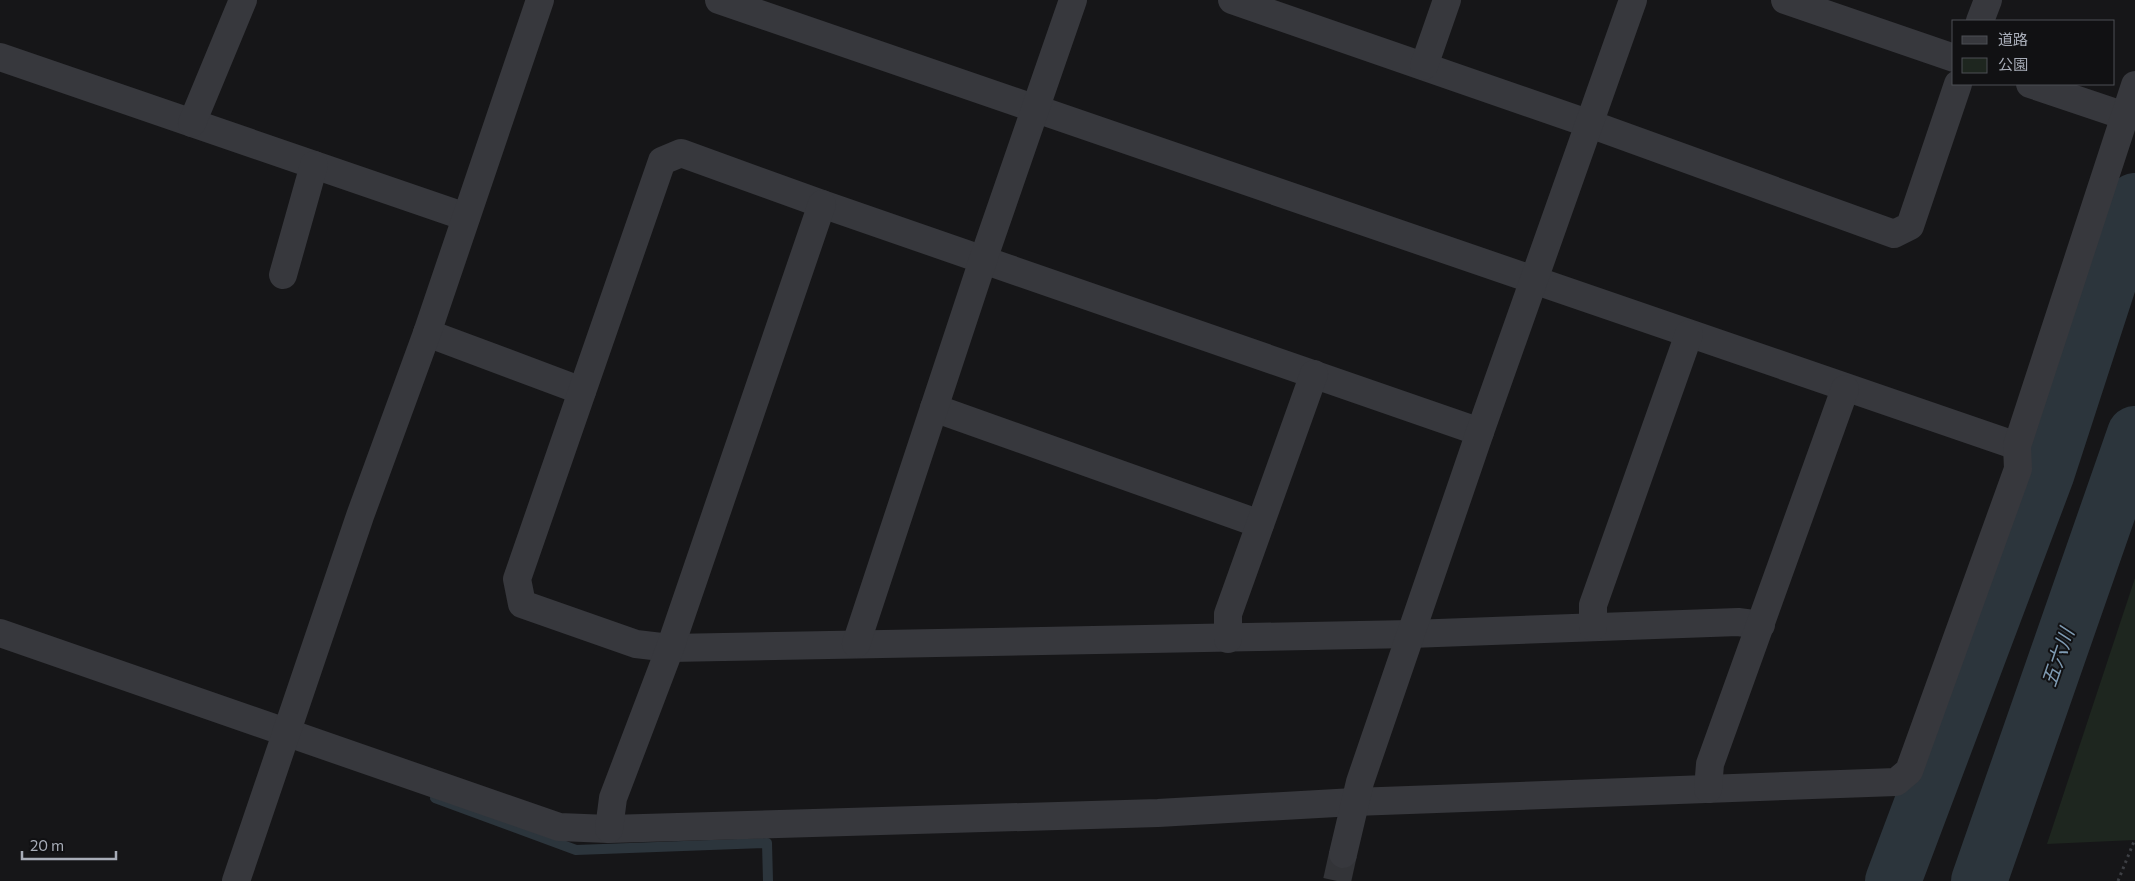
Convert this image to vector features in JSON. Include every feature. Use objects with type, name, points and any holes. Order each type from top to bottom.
[{"type":"street","points":[[192,123],[243,0]]},
{"type":"street","points":[[236,881],[360,516],[427,333],[540,0]]},
{"type":"street","points":[[719,0],[1845,389],[2016,446]]},
{"type":"street","points":[[856,644],[983,260],[1073,0]]},
{"type":"street","points":[[1232,0],[1299,11],[1424,66],[1894,234],[1910,226],[1958,85]]},
{"type":"street","points":[[1424,66],[1446,0]]},
{"type":"street","points":[[1343,854],[1354,802],[1411,634],[1480,432],[1633,0]]},
{"type":"street","points":[[1785,0],[1952,57]]},
{"type":"street","points":[[1980,20],[1988,0]]},
{"type":"street","points":[[0,57],[466,217]]},
{"type":"street","points":[[2033,85],[2125,116]]},
{"type":"street","points":[[0,633],[287,731],[559,827],[609,830],[1158,813],[1354,802],[1896,782],[1909,771],[2018,469],[2016,446],[2135,85]]},
{"type":"street","points":[[1480,432],[822,204],[681,153],[662,161],[517,579],[522,604],[636,644],[670,648],[1228,639],[1738,622],[1761,625]]},
{"type":"street","points":[[282,275],[314,165]]},
{"type":"street","points":[[609,830],[613,798],[670,648],[822,204]]},
{"type":"street","points":[[427,333],[582,391]]},
{"type":"street","points":[[1593,627],[1593,605],[1689,334]]},
{"type":"street","points":[[1228,639],[1228,614],[1314,374]]},
{"type":"street","points":[[1708,789],[1710,764],[1845,389]]},
{"type":"street","points":[[934,408],[1260,524]]},
{"type":"path","points":[[2118,881],[2135,840]]},
{"type":"green space","points":[[2135,578],[2135,840],[2047,844]]},
{"type":"waterway","points":[[1893,881],[2046,475],[2135,201]]},
{"type":"waterway","name":"五六川","points":[[1979,881],[2135,434]]},
{"type":"waterway","points":[[435,798],[576,850],[767,843],[768,881]]},
{"type":"tunnel","points":[[1337,881],[1343,854]]}]
